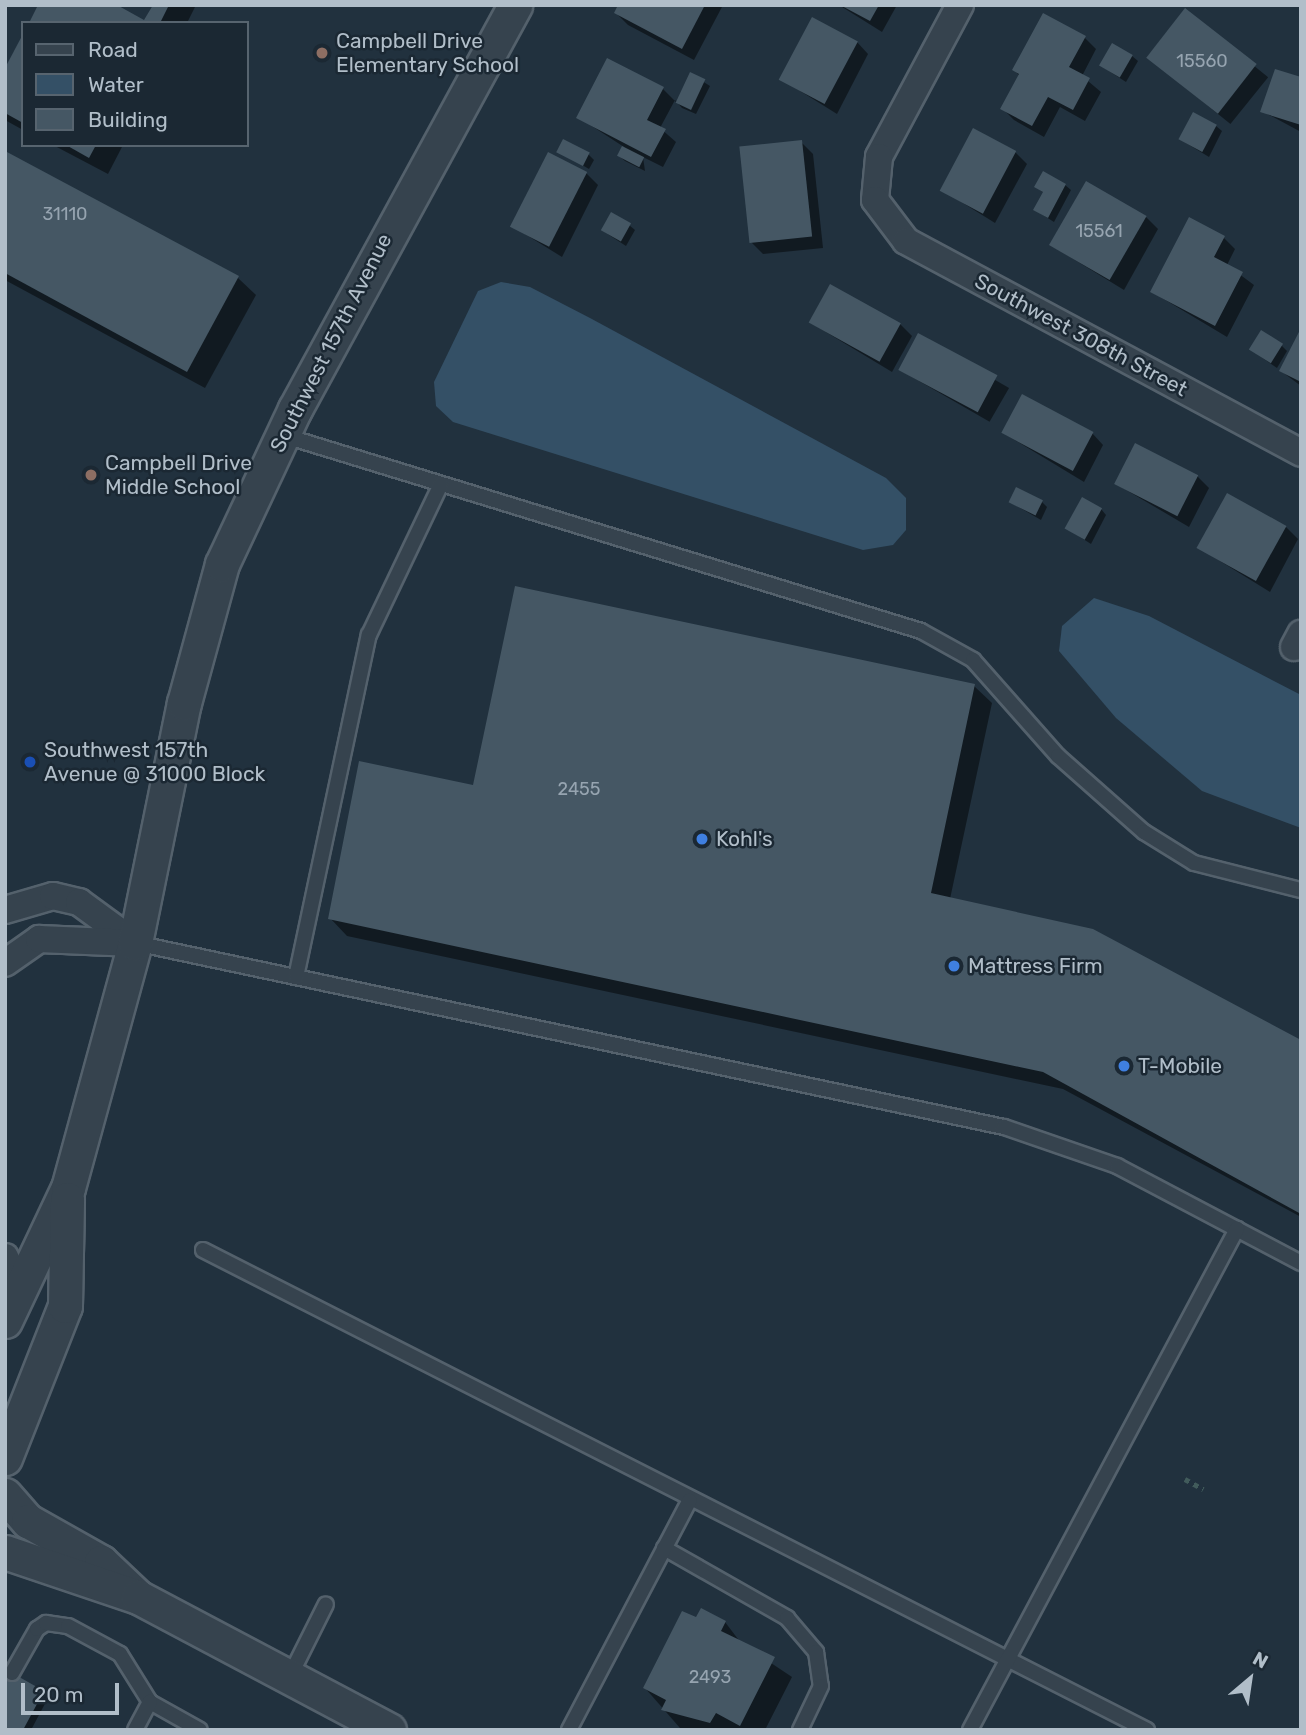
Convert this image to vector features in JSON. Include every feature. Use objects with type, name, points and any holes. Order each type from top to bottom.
[{"type":"street","name":"Southwest 157th Avenue","points":[[5,1458],[65,1306],[68,1188],[135,943],[184,704],[222,564],[282,435],[515,5]]},
{"type":"street","name":"Southwest 308th Street","points":[[960,5],[879,157],[875,200],[906,241],[1301,453]]},
{"type":"street","points":[[5,910],[53,896],[79,902],[135,943]]},
{"type":"street","points":[[5,962],[26,944],[53,937],[135,943]]},
{"type":"street","name":"Southwest 157th Avenue","points":[[5,1321],[12,1272],[68,1188]]},
{"type":"street","points":[[5,1495],[27,1521],[100,1562],[138,1597]]},
{"type":"street","points":[[5,1552],[138,1597],[290,1676],[376,1727]]},
{"type":"lane","points":[[282,435],[921,631],[973,660],[1058,756],[1144,832],[1194,863],[1301,890]]},
{"type":"lane","points":[[296,977],[369,635],[441,484]]},
{"type":"lane","points":[[135,943],[1004,1127],[1117,1166],[1301,1263]]},
{"type":"lane","points":[[970,1730],[1237,1229]]},
{"type":"lane","points":[[203,1250],[689,1501],[1009,1657],[1147,1730]]},
{"type":"lane","points":[[569,1730],[689,1501]]},
{"type":"lane","points":[[664,1548],[787,1619],[816,1652],[821,1686],[800,1730]]},
{"type":"lane","points":[[290,1676],[326,1604]]},
{"type":"lane","points":[[12,1673],[37,1629],[56,1623],[120,1654],[150,1702],[200,1730]]},
{"type":"lane","points":[[135,1730],[150,1702]]},
{"type":"path","points":[[1185,1479],[1203,1489]]},
{"type":"water","points":[[501,282],[530,287],[886,478],[906,498],[906,530],[893,545],[863,550],[453,422],[436,406],[434,382],[478,291]]},
{"type":"water","points":[[1094,598],[1149,616],[1301,695],[1301,828],[1202,791],[1116,718],[1059,651],[1062,626]]},
{"type":"building","points":[[38,5],[117,5],[144,20],[153,5],[169,5],[161,21],[30,21]]},
{"type":"building","points":[[618,5],[705,5],[682,49],[614,13]]},
{"type":"building","points":[[840,5],[879,5],[870,21]]},
{"type":"building","points":[[1185,8],[1257,64],[1218,114],[1146,58]]},
{"type":"building","points":[[1043,13],[1086,36],[1069,67],[1090,78],[1073,110],[1048,97],[1032,126],[1000,109],[1019,74],[1012,70]]},
{"type":"building","points":[[812,17],[858,41],[825,104],[779,80]]},
{"type":"building","points":[[21,38],[21,122],[5,113],[5,68]]},
{"type":"building","points":[[1112,43],[1133,55],[1120,78],[1099,66]]},
{"type":"building","points":[[607,58],[664,87],[647,120],[666,129],[651,157],[576,118]]},
{"type":"building","points":[[1275,69],[1301,77],[1301,125],[1260,112]]},
{"type":"building","points":[[690,72],[705,79],[691,110],[676,103]]},
{"type":"building","points":[[1193,112],[1217,125],[1202,152],[1178,139]]},
{"type":"building","points":[[973,128],[1016,151],[983,214],[940,191]]},
{"type":"building","points":[[563,139],[590,153],[583,166],[556,152]]},
{"type":"building","points":[[802,140],[812,236],[749,243],[739,147]]},
{"type":"building","points":[[622,146],[644,157],[639,167],[617,156]]},
{"type":"building","points":[[70,147],[95,147],[89,158]]},
{"type":"building","points":[[7,152],[239,276],[187,372],[5,273]]},
{"type":"building","points":[[548,152],[587,172],[549,247],[510,227]]},
{"type":"building","points":[[1043,171],[1066,184],[1048,218],[1033,210],[1043,192],[1034,187]]},
{"type":"building","points":[[1086,181],[1147,216],[1110,280],[1049,245]]},
{"type":"building","points":[[611,212],[631,223],[621,242],[601,230]]},
{"type":"building","points":[[1189,217],[1225,236],[1214,257],[1243,272],[1215,326],[1150,292]]},
{"type":"building","points":[[830,284],[901,323],[880,362],[809,322]]},
{"type":"building","points":[[1301,328],[1301,382],[1279,371]]},
{"type":"building","points":[[1261,330],[1283,344],[1271,363],[1249,350]]},
{"type":"building","points":[[918,333],[997,375],[978,412],[898,370]]},
{"type":"building","points":[[1022,394],[1094,432],[1073,471],[1001,433]]},
{"type":"building","points":[[1135,443],[1198,475],[1177,516],[1114,484]]},
{"type":"building","points":[[1016,487],[1043,500],[1036,515],[1009,502]]},
{"type":"building","points":[[1227,493],[1286,526],[1256,581],[1196,548]]},
{"type":"building","points":[[1082,497],[1102,508],[1085,540],[1065,528]]},
{"type":"building","points":[[515,586],[975,684],[931,893],[1093,929],[1301,1040],[1301,1214],[1043,1072],[328,919],[359,761],[473,785]]},
{"type":"building","points":[[701,1608],[726,1621],[721,1631],[775,1657],[740,1726],[716,1713],[710,1723],[661,1710],[666,1700],[643,1688],[682,1611],[696,1617]]},
{"type":"building","points":[[5,1669],[44,1691],[23,1730],[5,1730]]},
{"type":"place","name":"Campbell Drive Elementary School","points":[[322,53]]},
{"type":"place","name":"Campbell Drive Middle School","points":[[91,475]]},
{"type":"place","name":"Southwest 157th Avenue @ 31000 Block","points":[[30,762]]},
{"type":"place","name":"Kohl's","points":[[702,839]]},
{"type":"place","name":"Mattress Firm","points":[[954,966]]},
{"type":"place","name":"T-Mobile","points":[[1124,1066]]}]
